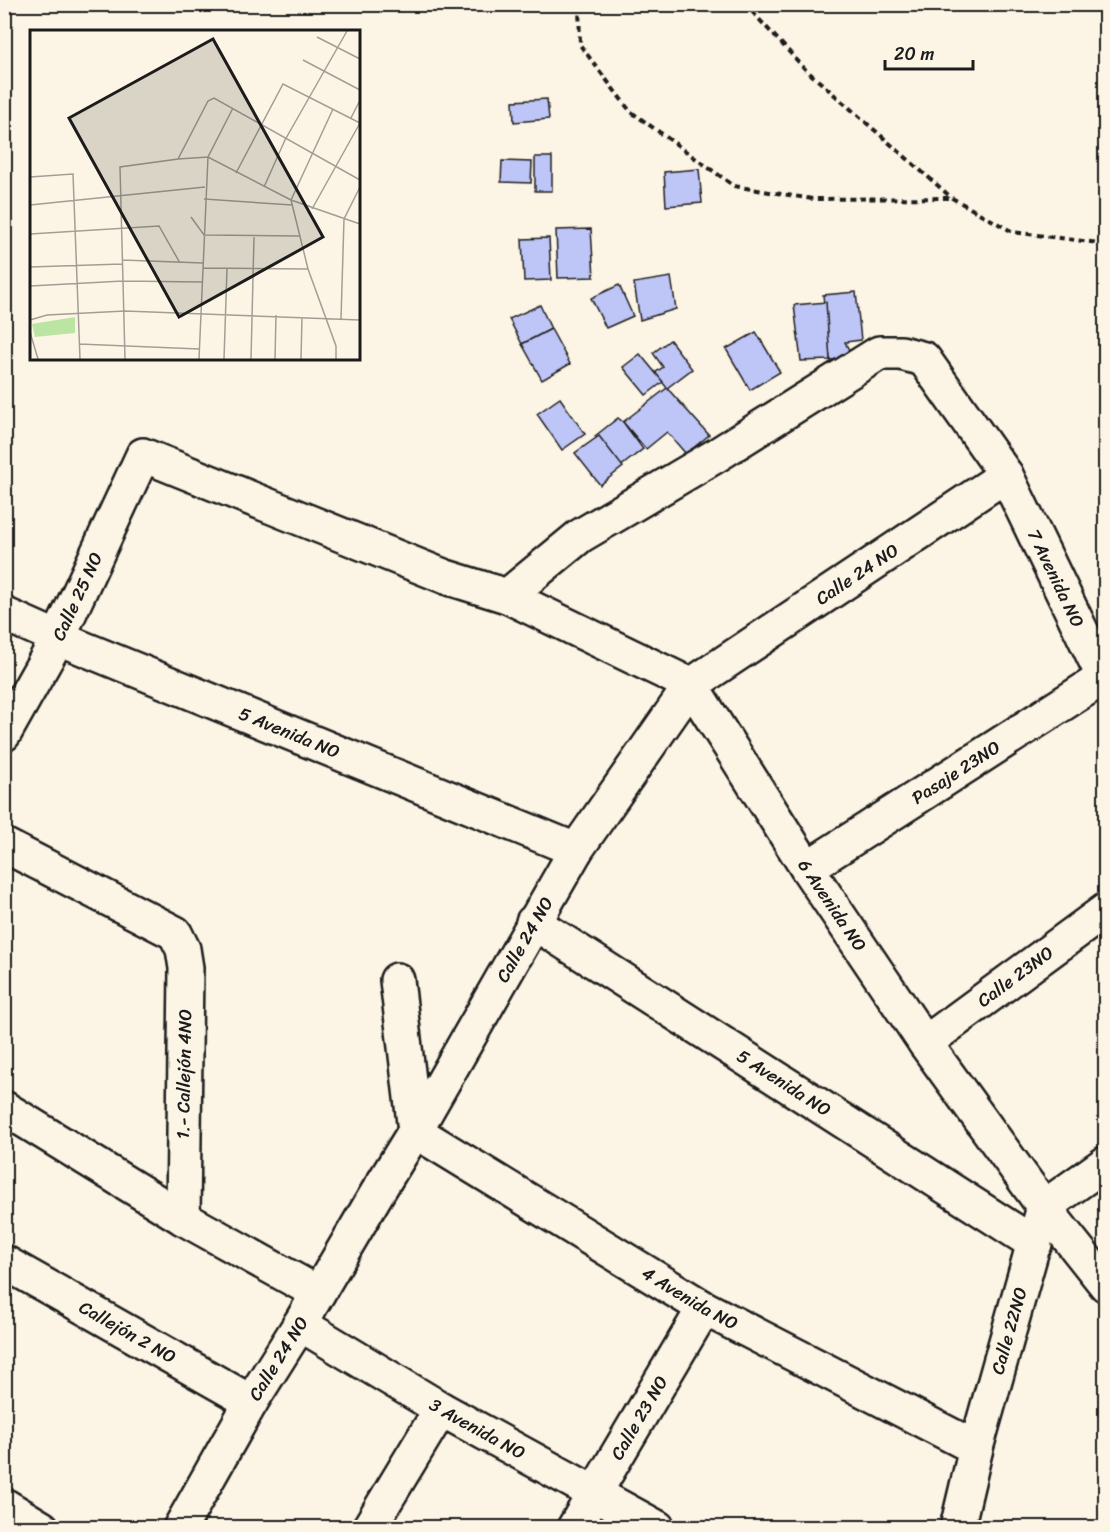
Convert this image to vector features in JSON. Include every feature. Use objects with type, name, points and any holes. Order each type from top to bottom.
[{"type":"street","name":"7 Avenida NO","points":[[507,596],[580,536],[717,455],[879,353],[901,353],[924,358],[1006,475],[1105,679]]},
{"type":"street","name":"Calle 25 NO","points":[[4,734],[57,638],[143,455],[446,577],[507,596]]},
{"type":"street","name":"Calle 24 NO","points":[[180,1527],[251,1402],[415,1131],[576,850],[691,685],[1006,475]]},
{"type":"street","points":[[507,596],[691,685]]},
{"type":"street","name":"5 Avenida NO","points":[[4,614],[57,638],[576,850]]},
{"type":"street","name":"Pasaje 23NO","points":[[807,868],[1105,679]]},
{"type":"street","name":"6 Avenida NO","points":[[691,685],[807,868],[925,1043],[1044,1207],[1106,1285]]},
{"type":"street","name":"1.- Callejón 4NO","points":[[4,845],[175,933],[183,949],[186,968],[183,1218]]},
{"type":"street","name":"Calle 23NO","points":[[925,1043],[1106,910]]},
{"type":"street","name":"5 Avenida NO","points":[[533,922],[1035,1244]]},
{"type":"street","points":[[397,981],[415,1131]]},
{"type":"street","points":[[4,1108],[183,1218],[318,1293]]},
{"type":"street","name":"4 Avenida NO","points":[[415,1131],[704,1308],[976,1448]]},
{"type":"street","points":[[1044,1207],[1106,1163]]},
{"type":"street","name":"Calle 22NO","points":[[957,1527],[976,1448],[1044,1207]]},
{"type":"street","name":"Callejón 2 NO","points":[[4,1262],[251,1402]]},
{"type":"street","name":"Calle 23 NO","points":[[574,1527],[704,1308]]},
{"type":"street","name":"3 Avenida NO","points":[[300,1324],[441,1409],[658,1527]]},
{"type":"street","points":[[369,1527],[441,1409]]},
{"type":"street","points":[[4,1505],[42,1527]]},
{"type":"path","points":[[579,4],[580,45],[630,111],[734,186],[812,199],[952,198]]},
{"type":"path","points":[[745,4],[805,69],[952,198],[1013,232],[1106,244]]},
{"type":"building","points":[[547,99],[549,119],[514,122],[513,101]]},
{"type":"building","points":[[535,157],[552,157],[552,191],[535,191]]},
{"type":"building","points":[[502,161],[532,162],[531,183],[501,182]]},
{"type":"building","points":[[699,169],[702,203],[666,206],[664,172]]},
{"type":"building","points":[[591,229],[594,277],[558,278],[556,230]]},
{"type":"building","points":[[549,238],[551,280],[524,281],[522,239]]},
{"type":"building","points":[[671,277],[676,309],[640,320],[634,283]]},
{"type":"building","points":[[619,285],[633,316],[606,328],[591,298]]},
{"type":"building","points":[[856,292],[861,340],[845,342],[853,358],[830,360],[823,295]]},
{"type":"building","points":[[826,302],[830,360],[801,361],[794,305]]},
{"type":"building","points":[[540,305],[551,329],[522,344],[509,319]]},
{"type":"building","points":[[551,329],[570,364],[542,380],[522,344]]},
{"type":"building","points":[[756,332],[780,372],[750,390],[726,349]]},
{"type":"building","points":[[670,340],[692,369],[667,388],[655,373],[663,367],[653,353]]},
{"type":"building","points":[[640,354],[663,382],[646,395],[623,367]]},
{"type":"building","points":[[667,388],[709,435],[686,454],[667,432],[646,449],[623,422]]},
{"type":"building","points":[[560,398],[585,434],[562,450],[537,414]]},
{"type":"building","points":[[618,418],[643,449],[620,467],[595,436]]},
{"type":"building","points":[[599,436],[623,467],[600,485],[575,453]]}]
